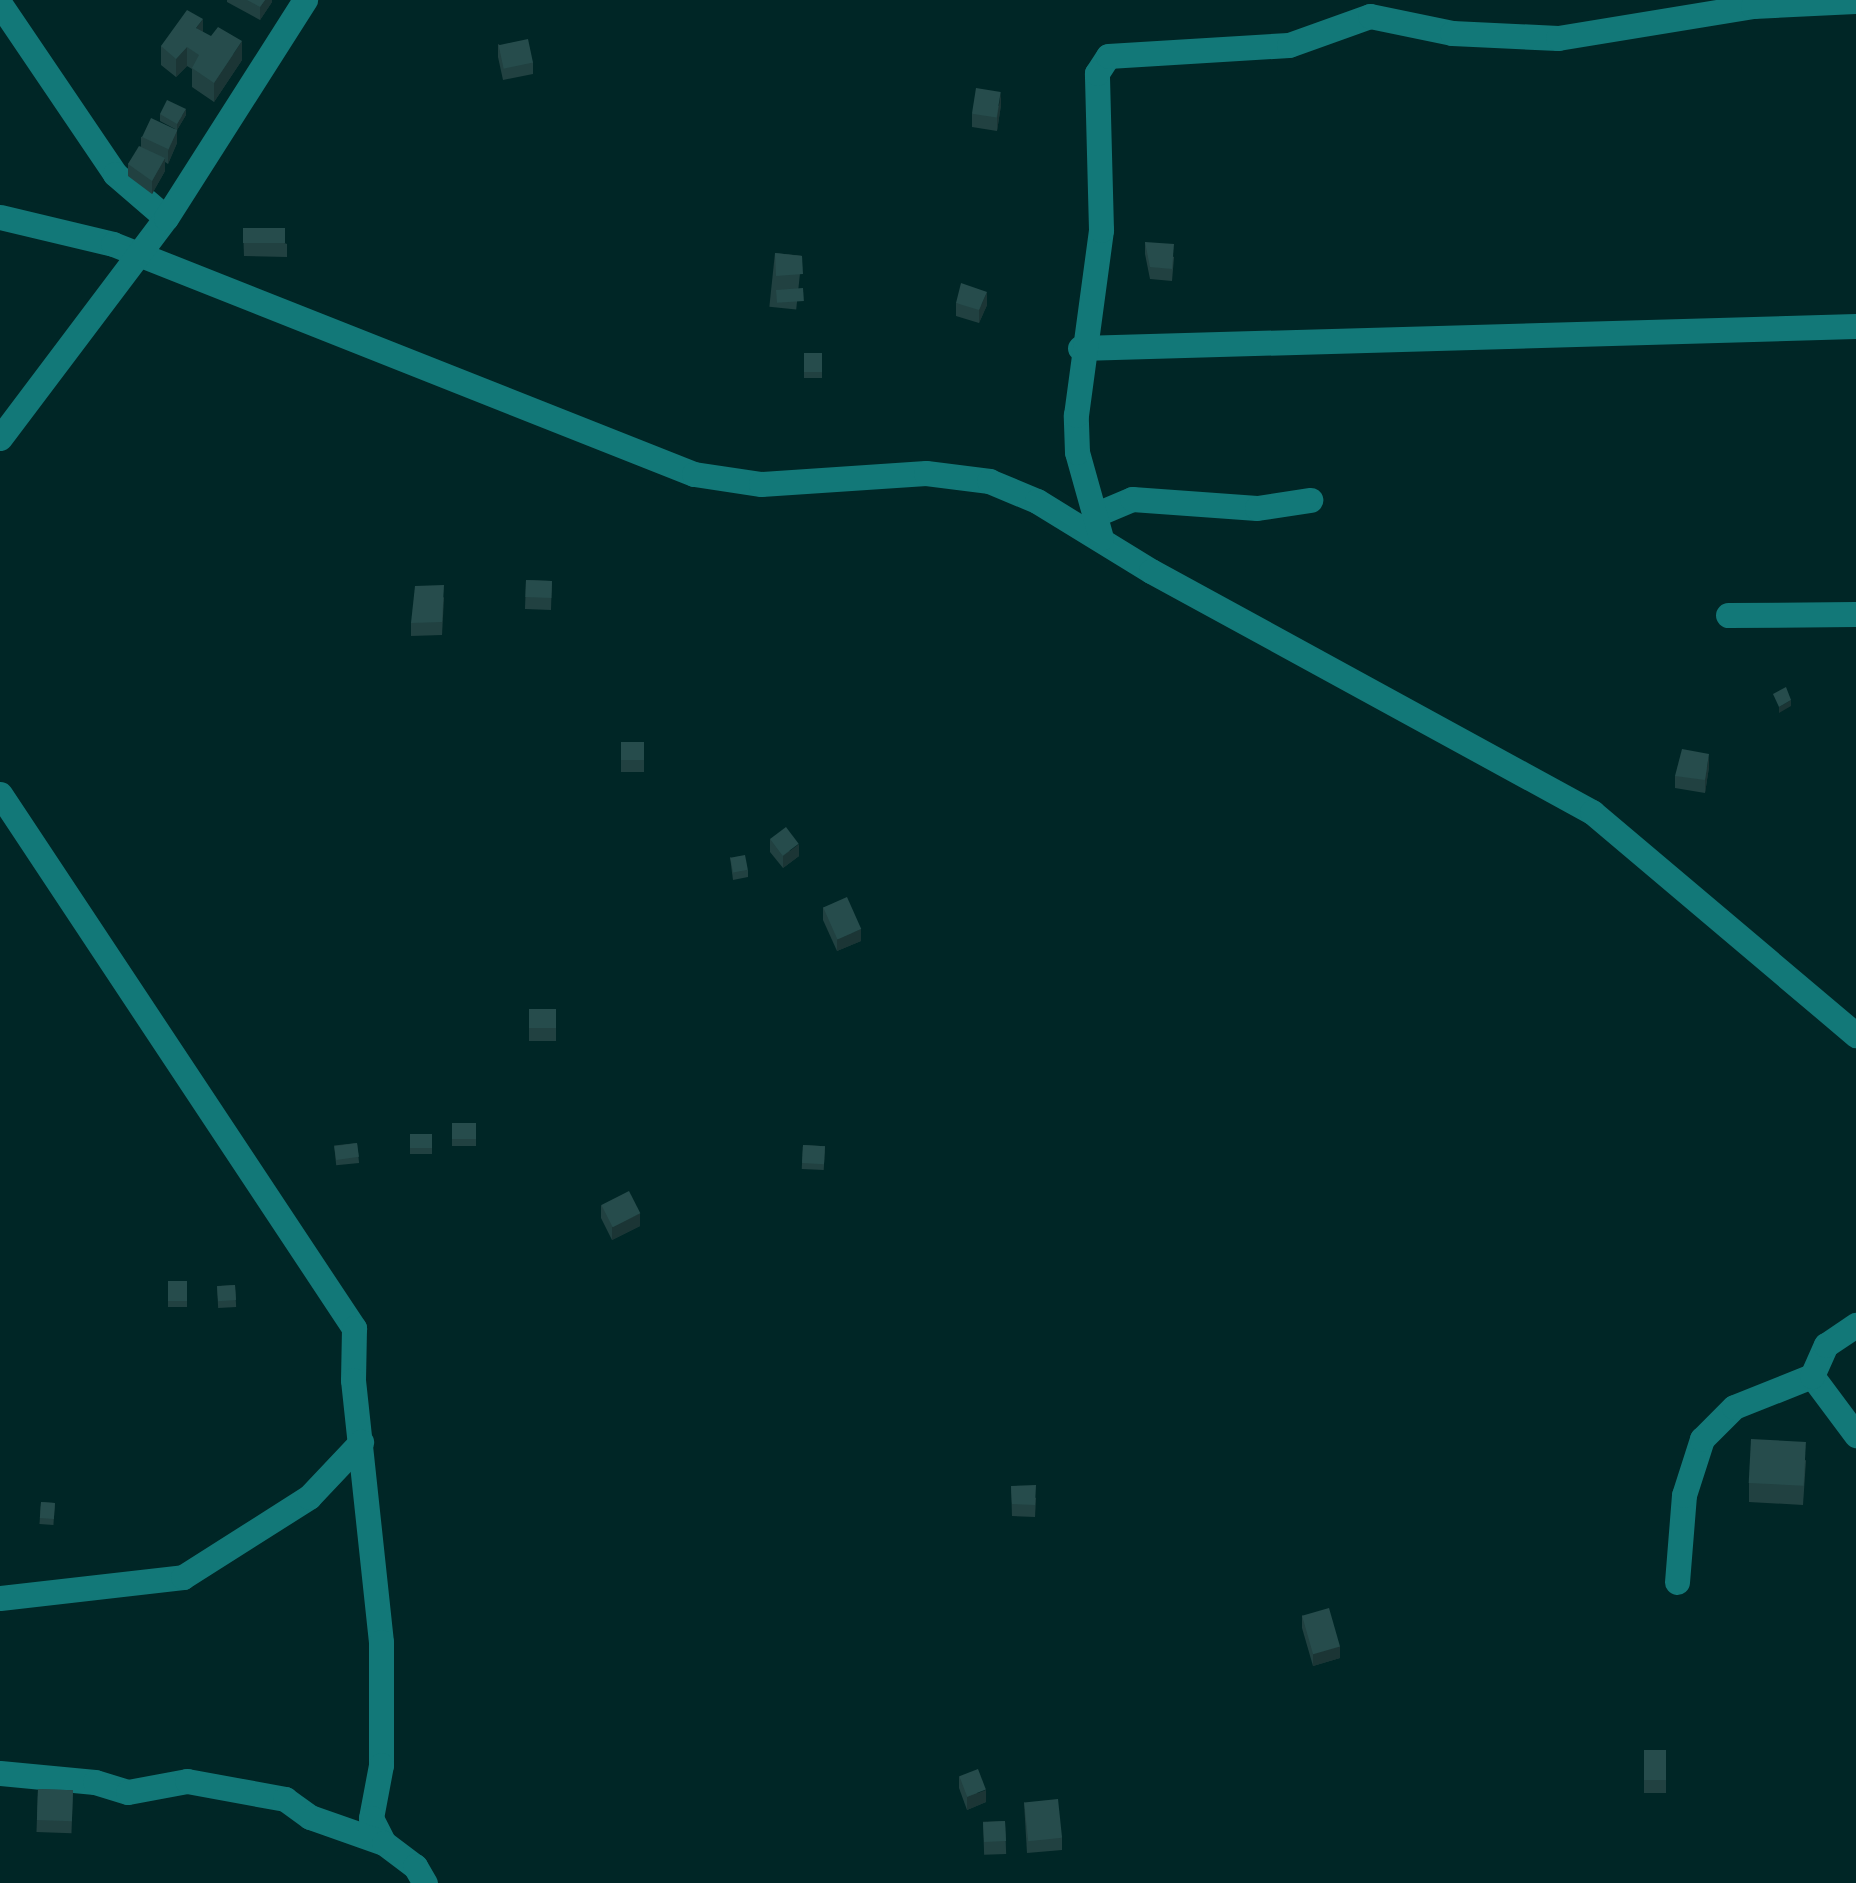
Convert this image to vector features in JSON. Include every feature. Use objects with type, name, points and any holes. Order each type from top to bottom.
[{"type":"street","points":[[0,438],[166,218],[305,0]]},
{"type":"street","points":[[1100,526],[1077,452],[1080,348],[1101,230],[1097,73],[1108,56],[1290,45],[1370,16],[1452,33],[1558,38],[1753,6],[1856,1]]},
{"type":"street","points":[[0,4],[115,174],[166,218]]},
{"type":"street","points":[[0,216],[140,254],[694,474],[761,484],[926,474],[989,481],[1100,526],[1592,812],[1856,1035]]},
{"type":"street","points":[[1080,348],[1856,326]]},
{"type":"street","points":[[1100,526],[1132,500],[1257,508],[1310,500]]},
{"type":"street","points":[[1728,615],[1856,614]]},
{"type":"street","points":[[0,794],[354,1328],[381,1642],[381,1765],[372,1818],[384,1844]]},
{"type":"street","points":[[1678,1582],[1684,1495],[1702,1439],[1734,1407],[1812,1376],[1826,1345],[1856,1325]]},
{"type":"street","points":[[1812,1376],[1856,1435]]},
{"type":"street","points":[[0,1598],[183,1577],[309,1497],[361,1442]]},
{"type":"street","points":[[0,1773],[95,1782],[128,1792],[203,1782],[285,1799],[310,1817],[384,1844],[415,1866],[425,1883]]},
{"type":"building","points":[[247,0],[265,0],[260,7]]},
{"type":"building","points":[[187,10],[203,19],[196,28],[211,36],[218,27],[242,41],[214,83],[192,68],[199,55],[187,47],[176,59],[161,46]]},
{"type":"building","points":[[528,39],[533,62],[504,69],[499,45]]},
{"type":"building","points":[[976,88],[1001,92],[997,118],[972,114]]},
{"type":"building","points":[[167,100],[186,109],[177,124],[160,114]]},
{"type":"building","points":[[151,118],[177,130],[168,149],[142,137]]},
{"type":"building","points":[[139,146],[165,158],[152,181],[128,164]]},
{"type":"building","points":[[243,228],[285,228],[285,243],[243,243]]},
{"type":"building","points":[[1145,242],[1174,244],[1172,269],[1150,267]]},
{"type":"building","points":[[775,253],[802,256],[803,274],[776,276]]},
{"type":"building","points":[[961,283],[987,292],[979,310],[956,303]]},
{"type":"building","points":[[803,288],[804,301],[777,303],[776,290]]},
{"type":"building","points":[[804,353],[822,353],[822,372],[804,372]]},
{"type":"building","points":[[526,580],[552,581],[551,598],[525,597]]},
{"type":"building","points":[[444,585],[442,622],[411,623],[415,586]]},
{"type":"building","points":[[1786,687],[1791,700],[1779,707],[1773,694]]},
{"type":"building","points":[[621,742],[644,742],[644,760],[621,760]]},
{"type":"building","points":[[1682,749],[1709,754],[1705,780],[1675,776]]},
{"type":"building","points":[[786,827],[799,844],[783,856],[770,839]]},
{"type":"building","points":[[745,855],[748,870],[733,873],[730,858]]},
{"type":"building","points":[[847,897],[861,929],[837,940],[823,908]]},
{"type":"building","points":[[529,1009],[556,1009],[556,1028],[529,1028]]},
{"type":"building","points":[[452,1123],[476,1123],[476,1139],[452,1139]]},
{"type":"building","points":[[410,1134],[432,1134],[432,1148],[410,1148]]},
{"type":"building","points":[[357,1143],[359,1157],[336,1160],[334,1146]]},
{"type":"building","points":[[803,1145],[825,1146],[824,1164],[802,1163]]},
{"type":"building","points":[[629,1191],[640,1213],[613,1227],[601,1205]]},
{"type":"building","points":[[168,1281],[187,1281],[187,1301],[168,1301]]},
{"type":"building","points":[[235,1285],[236,1300],[218,1301],[217,1286]]},
{"type":"building","points":[[1751,1439],[1806,1442],[1804,1486],[1749,1483]]},
{"type":"building","points":[[1036,1485],[1035,1505],[1012,1504],[1011,1486]]},
{"type":"building","points":[[41,1502],[55,1503],[54,1519],[40,1518]]},
{"type":"building","points":[[1329,1608],[1340,1646],[1313,1654],[1302,1616]]},
{"type":"building","points":[[1644,1750],[1666,1750],[1666,1780],[1644,1780]]},
{"type":"building","points":[[978,1769],[986,1790],[967,1797],[959,1776]]},
{"type":"building","points":[[38,1789],[73,1790],[72,1821],[37,1820]]},
{"type":"building","points":[[1058,1799],[1062,1838],[1028,1841],[1024,1803]]},
{"type":"building","points":[[1005,1821],[1006,1841],[984,1842],[983,1822]]}]
